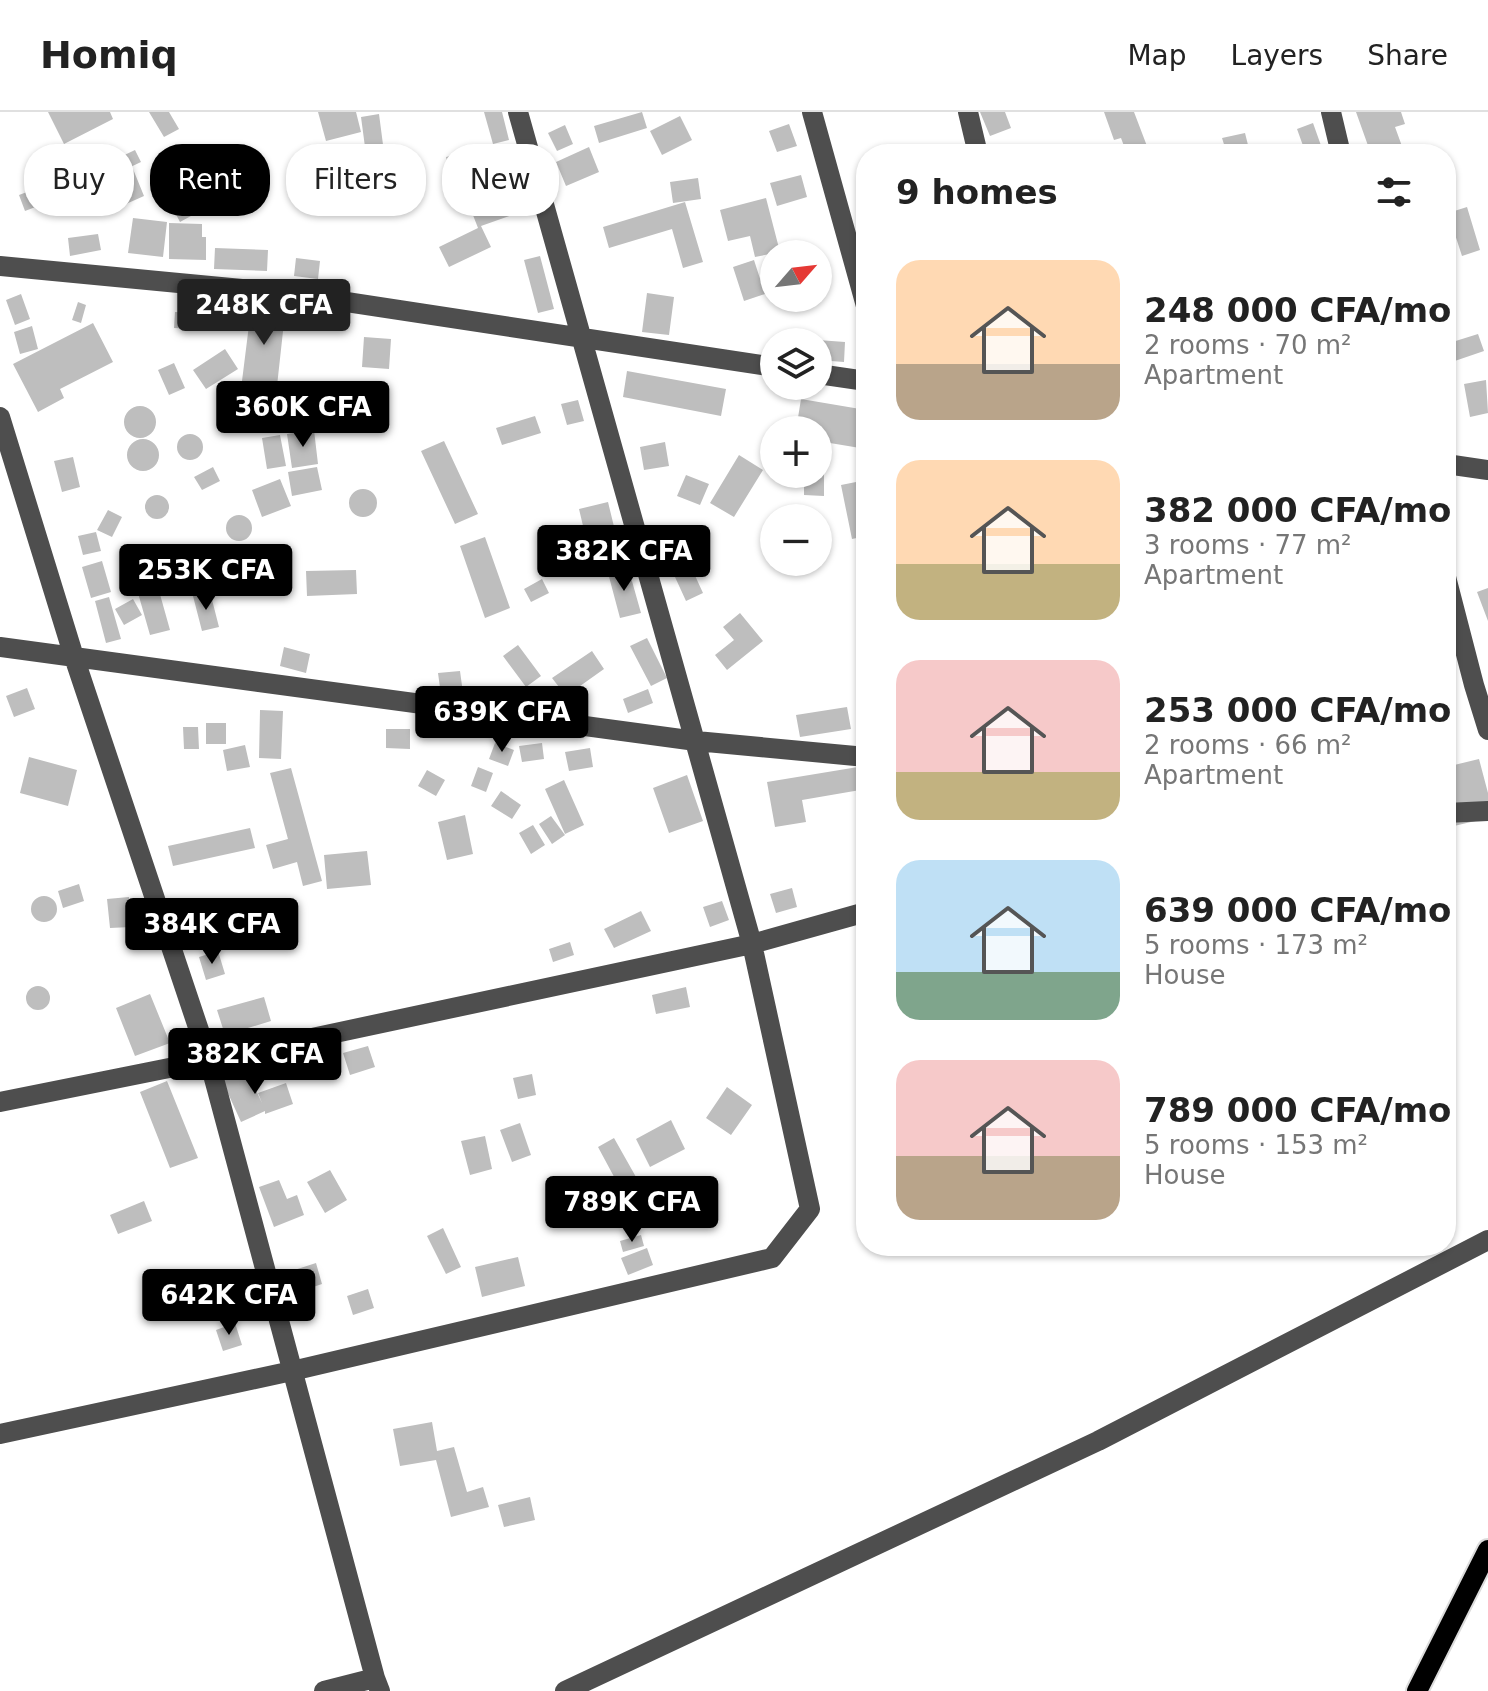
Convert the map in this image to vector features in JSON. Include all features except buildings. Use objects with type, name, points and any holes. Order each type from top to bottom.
[{"type":"main road","points":[[1417,1691],[1488,1550]]},
{"type":"street","points":[[0,1434],[292,1371],[772,1258],[810,1209],[752,944],[518,112]]},
{"type":"street","points":[[812,112],[856,270]]},
{"type":"street","points":[[968,112],[976,144]]},
{"type":"street","points":[[1331,112],[1339,144]]},
{"type":"street","points":[[0,266],[294,294],[760,365]]},
{"type":"street","points":[[832,376],[856,380]]},
{"type":"street","points":[[0,417],[74,657],[209,1060],[377,1684],[324,1691]]},
{"type":"street","points":[[1456,465],[1488,470]]},
{"type":"street","points":[[1456,616],[1488,730]]},
{"type":"street","points":[[0,647],[696,741],[856,756]]},
{"type":"street","points":[[1456,813],[1488,811]]},
{"type":"street","points":[[0,1102],[752,944],[856,915]]},
{"type":"street","points":[[565,1691],[1098,1441],[1488,1240]]}]
